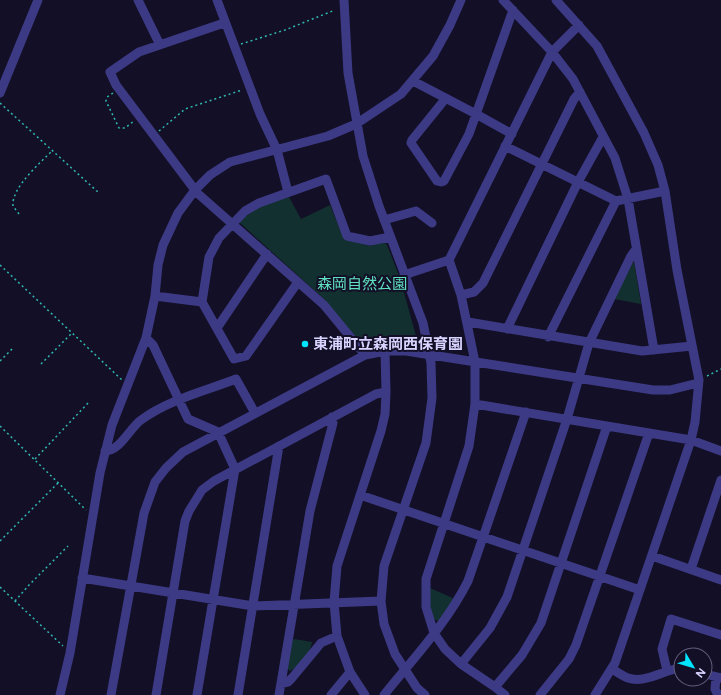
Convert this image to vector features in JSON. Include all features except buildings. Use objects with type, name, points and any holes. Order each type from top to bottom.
[{"type":"street","points":[[0,93],[38,0]]},
{"type":"street","points":[[138,0],[160,45]]},
{"type":"street","points":[[217,0],[233,46],[276,150],[288,192]]},
{"type":"street","points":[[344,0],[348,73],[356,124],[371,182],[404,275],[423,323],[429,353],[432,382],[431,414],[426,443],[384,566],[381,601],[384,624],[390,643],[417,688],[425,695]]},
{"type":"street","points":[[60,695],[70,653],[92,516],[105,452],[112,425],[146,338],[155,296],[158,265],[163,245],[178,213],[195,190],[210,175],[230,162],[328,136],[356,124],[396,97],[413,81],[433,56],[450,25],[461,0]]},
{"type":"street","points":[[503,0],[552,52],[580,92],[620,172],[628,199],[654,350]]},
{"type":"street","points":[[556,0],[597,46],[644,133],[658,166],[665,191],[698,382],[698,403],[691,440],[612,669],[595,695]]},
{"type":"street","points":[[446,98],[411,143],[437,181],[441,182],[444,181],[469,134],[513,10]]},
{"type":"street","points":[[224,23],[139,52],[110,72],[120,90],[195,190],[324,305],[365,355]]},
{"type":"street","points":[[505,695],[461,664],[445,650],[434,633],[426,607],[426,579],[469,446],[475,404],[475,362],[468,322],[461,295],[449,260],[552,52],[579,25]]},
{"type":"street","points":[[413,81],[512,134]]},
{"type":"street","points":[[461,295],[474,292],[483,283],[574,99],[580,92]]},
{"type":"street","points":[[507,329],[578,182],[603,137]]},
{"type":"street","points":[[505,146],[616,201],[665,191]]},
{"type":"street","points":[[298,282],[246,356],[234,358],[202,302],[209,257],[219,238],[245,211],[259,203],[326,179],[347,236],[370,241],[390,237]]},
{"type":"street","points":[[548,337],[616,201]]},
{"type":"street","points":[[384,220],[416,211],[432,223]]},
{"type":"street","points":[[461,664],[499,614],[507,597],[567,419],[589,343],[631,256],[636,249]]},
{"type":"street","points":[[217,328],[267,254]]},
{"type":"street","points":[[404,275],[449,260]]},
{"type":"street","points":[[155,296],[202,302]]},
{"type":"street","points":[[468,322],[548,337],[642,351],[692,346]]},
{"type":"street","points":[[146,338],[153,345],[188,419],[218,432],[234,469],[197,695]]},
{"type":"street","points":[[111,695],[144,513],[155,482],[182,452],[218,432],[365,355],[386,351],[429,353],[475,362],[653,390],[670,390],[698,382]]},
{"type":"street","points":[[365,695],[350,672],[337,636],[334,602],[337,566],[385,414],[386,351]]},
{"type":"street","points":[[105,452],[112,451],[116,448],[140,421],[179,400],[236,379],[255,413]]},
{"type":"street","points":[[156,695],[183,532],[189,511],[202,490],[234,469],[376,394],[386,392]]},
{"type":"street","points":[[475,404],[691,440],[721,451]]},
{"type":"street","points":[[384,695],[460,598],[468,581],[484,537],[526,412]]},
{"type":"street","points":[[279,695],[310,511],[333,423],[332,417]]},
{"type":"street","points":[[495,687],[533,638],[541,623],[607,426]]},
{"type":"street","points":[[540,695],[569,659],[576,645],[649,433]]},
{"type":"street","points":[[238,695],[279,446]]},
{"type":"street","points":[[691,569],[720,485]]},
{"type":"street","points":[[360,495],[640,590]]},
{"type":"street","points":[[652,556],[721,580]]},
{"type":"street","points":[[82,578],[253,606],[381,601]]},
{"type":"street","points":[[667,671],[662,649],[671,619],[721,635]]},
{"type":"street","points":[[281,684],[288,682],[292,678],[320,643],[337,636]]},
{"type":"street","points":[[612,669],[629,678],[638,679],[673,670]]},
{"type":"street","points":[[331,695],[350,672]]},
{"type":"street","points":[[718,695],[715,689],[719,678]]},
{"type":"path","points":[[233,46],[285,30],[335,10]]},
{"type":"path","points":[[154,135],[185,109],[250,87]]},
{"type":"path","points":[[120,90],[105,99],[119,128],[125,128],[140,116]]},
{"type":"path","points":[[0,103],[53,150],[98,193]]},
{"type":"path","points":[[19,214],[13,206],[15,194],[23,182],[53,150]]},
{"type":"path","points":[[0,265],[128,386]]},
{"type":"path","points":[[41,364],[72,333]]},
{"type":"path","points":[[0,361],[12,349]]},
{"type":"path","points":[[698,382],[721,369]]},
{"type":"path","points":[[34,459],[90,401]]},
{"type":"path","points":[[0,426],[92,516]]},
{"type":"path","points":[[0,541],[58,483]]},
{"type":"path","points":[[15,601],[28,585],[68,546]]},
{"type":"path","points":[[0,587],[70,653]]},
{"type":"green space","name":"森岡自然公園","points":[[289,197],[301,219],[330,205],[344,239],[370,246],[383,241],[387,245],[400,278],[418,343],[414,347],[396,345],[365,350],[325,300],[240,223],[240,220],[263,205]]},
{"type":"green space","points":[[634,261],[641,304],[614,299]]},
{"type":"green space","points":[[430,588],[455,599],[438,621],[434,619],[430,607]]},
{"type":"green space","points":[[294,639],[312,642],[304,659],[297,667],[290,671],[287,668],[291,642]]},
{"type":"place","name":"東浦町立森岡西保育園","points":[[305,344]]}]
